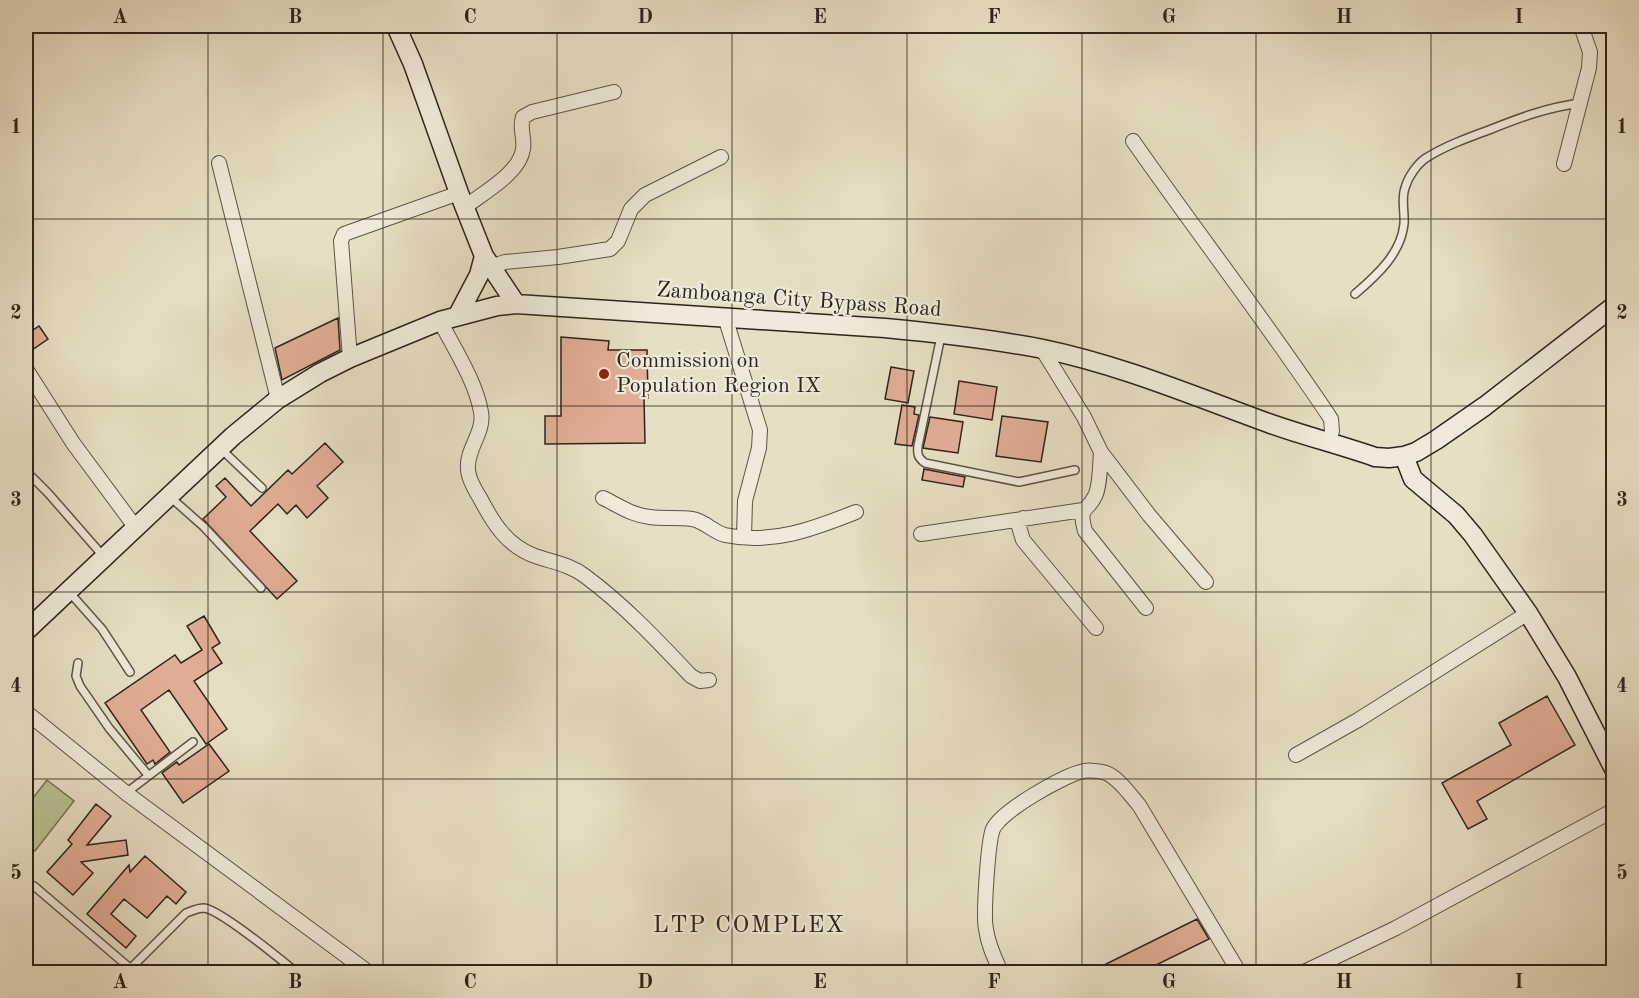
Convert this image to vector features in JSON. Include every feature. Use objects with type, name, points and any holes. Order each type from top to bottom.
[{"type":"main road","points":[[396,26],[487,261],[516,304]]},
{"type":"main road","points":[[458,315],[487,261]]},
{"type":"main road","name":"Zamboanga City Bypass Road","points":[[26,632],[220,448],[278,399],[350,358],[458,315],[516,304],[942,333],[1042,350],[1092,362],[1199,397],[1274,425],[1375,457],[1389,458],[1416,452],[1456,427],[1614,306]]},
{"type":"main road","points":[[1404,456],[1413,478],[1456,515],[1473,535],[1528,613],[1566,677],[1614,770]]},
{"type":"street","points":[[1564,164],[1589,68],[1590,52],[1581,26]]},
{"type":"street","points":[[350,358],[341,241],[344,234],[462,200],[507,175],[520,161],[524,143],[521,125],[523,117],[532,112],[614,92]]},
{"type":"street","points":[[1133,141],[1179,208],[1268,325],[1325,410],[1333,427],[1329,441]]},
{"type":"street","points":[[487,261],[505,262],[558,257],[610,249],[618,241],[631,209],[645,195],[720,157]]},
{"type":"street","points":[[219,163],[278,399]]},
{"type":"street","points":[[725,317],[760,430],[759,448],[745,501],[744,537]]},
{"type":"street","points":[[440,321],[477,397],[482,414],[480,429],[468,457],[468,471],[479,496],[502,535],[534,556],[559,562],[582,573],[627,610],[691,676],[700,681],[709,680]]},
{"type":"street","points":[[1042,350],[1084,417],[1101,452],[1149,515],[1206,582]]},
{"type":"street","points":[[26,369],[73,443],[136,528]]},
{"type":"street","points":[[1101,452],[1095,496],[1083,510],[1083,522],[1086,531],[1146,608]]},
{"type":"street","points":[[603,498],[624,510],[637,514],[698,520],[721,534],[744,537],[772,538],[790,535],[807,531],[856,512]]},
{"type":"street","points":[[921,534],[1083,510]]},
{"type":"street","points":[[1023,519],[1019,527],[1023,540],[1096,628]]},
{"type":"street","points":[[1296,755],[1377,708],[1528,613]]},
{"type":"street","points":[[26,712],[126,793],[368,972]]},
{"type":"street","points":[[1001,972],[986,928],[986,902],[993,829],[1007,811],[1064,778],[1085,771],[1106,773],[1122,785],[1139,805],[1239,972]]},
{"type":"street","points":[[1310,971],[1396,928],[1614,810]]},
{"type":"lane","points":[[1355,294],[1386,265],[1395,251],[1404,225],[1404,189],[1411,174],[1424,159],[1456,142],[1533,113],[1555,106],[1581,103]]},
{"type":"lane","points":[[942,333],[918,446],[918,456],[921,460],[925,463],[1019,482],[1074,470]]},
{"type":"lane","points":[[220,448],[262,488]]},
{"type":"lane","points":[[26,471],[104,557]]},
{"type":"lane","points":[[169,496],[216,540],[261,588]]},
{"type":"lane","points":[[68,591],[102,629],[130,672]]},
{"type":"lane","points":[[78,663],[76,676],[80,686],[109,728],[148,775]]},
{"type":"lane","points":[[126,793],[193,742]]},
{"type":"lane","points":[[34,886],[129,971],[186,913],[205,908],[215,912],[254,939],[296,972]]},
{"type":"green space","points":[[47,780],[74,801],[35,851],[26,844],[26,807]]},
{"type":"building","points":[[338,318],[340,350],[282,380],[275,348]]},
{"type":"building","points":[[39,326],[48,339],[26,354],[26,335]]},
{"type":"building","points":[[561,337],[609,341],[608,350],[647,350],[648,398],[644,398],[645,443],[545,444],[545,416],[561,416]]},
{"type":"building","points":[[891,367],[914,371],[908,403],[885,399]]},
{"type":"building","points":[[959,381],[997,387],[992,420],[954,414]]},
{"type":"building","points":[[902,405],[915,407],[914,414],[919,415],[912,446],[895,444]]},
{"type":"building","points":[[1002,416],[1048,422],[1041,462],[996,456]]},
{"type":"building","points":[[930,417],[963,422],[958,453],[923,448]]},
{"type":"building","points":[[325,443],[343,462],[317,486],[328,498],[307,518],[296,505],[287,514],[278,504],[250,531],[297,581],[277,599],[203,519],[226,497],[216,486],[225,478],[251,506],[288,470],[292,474]]},
{"type":"building","points":[[924,469],[965,477],[963,487],[922,480]]},
{"type":"building","points":[[204,616],[220,643],[212,648],[222,663],[194,681],[227,729],[206,744],[169,690],[141,710],[170,752],[155,764],[153,760],[147,764],[105,703],[175,655],[181,663],[202,650],[187,626]]},
{"type":"building","points":[[1547,696],[1575,745],[1477,801],[1487,819],[1468,829],[1442,783],[1511,745],[1499,723]]},
{"type":"building","points":[[209,744],[229,771],[183,803],[162,773],[177,762],[179,765]]},
{"type":"building","points":[[96,804],[111,816],[87,845],[126,840],[128,855],[81,862],[93,873],[73,895],[47,872],[72,844],[68,840]]},
{"type":"building","points":[[145,856],[186,892],[176,904],[167,896],[147,918],[124,899],[111,914],[136,936],[126,948],[87,914],[129,865],[130,872]]},
{"type":"building","points":[[1197,919],[1209,939],[1142,972],[1090,972]]},
{"type":"place","name":"Commission on Population Region IX","points":[[604,374]]},
{"type":"district","name":"LTP COMPLEX","points":[[749,926]]}]
